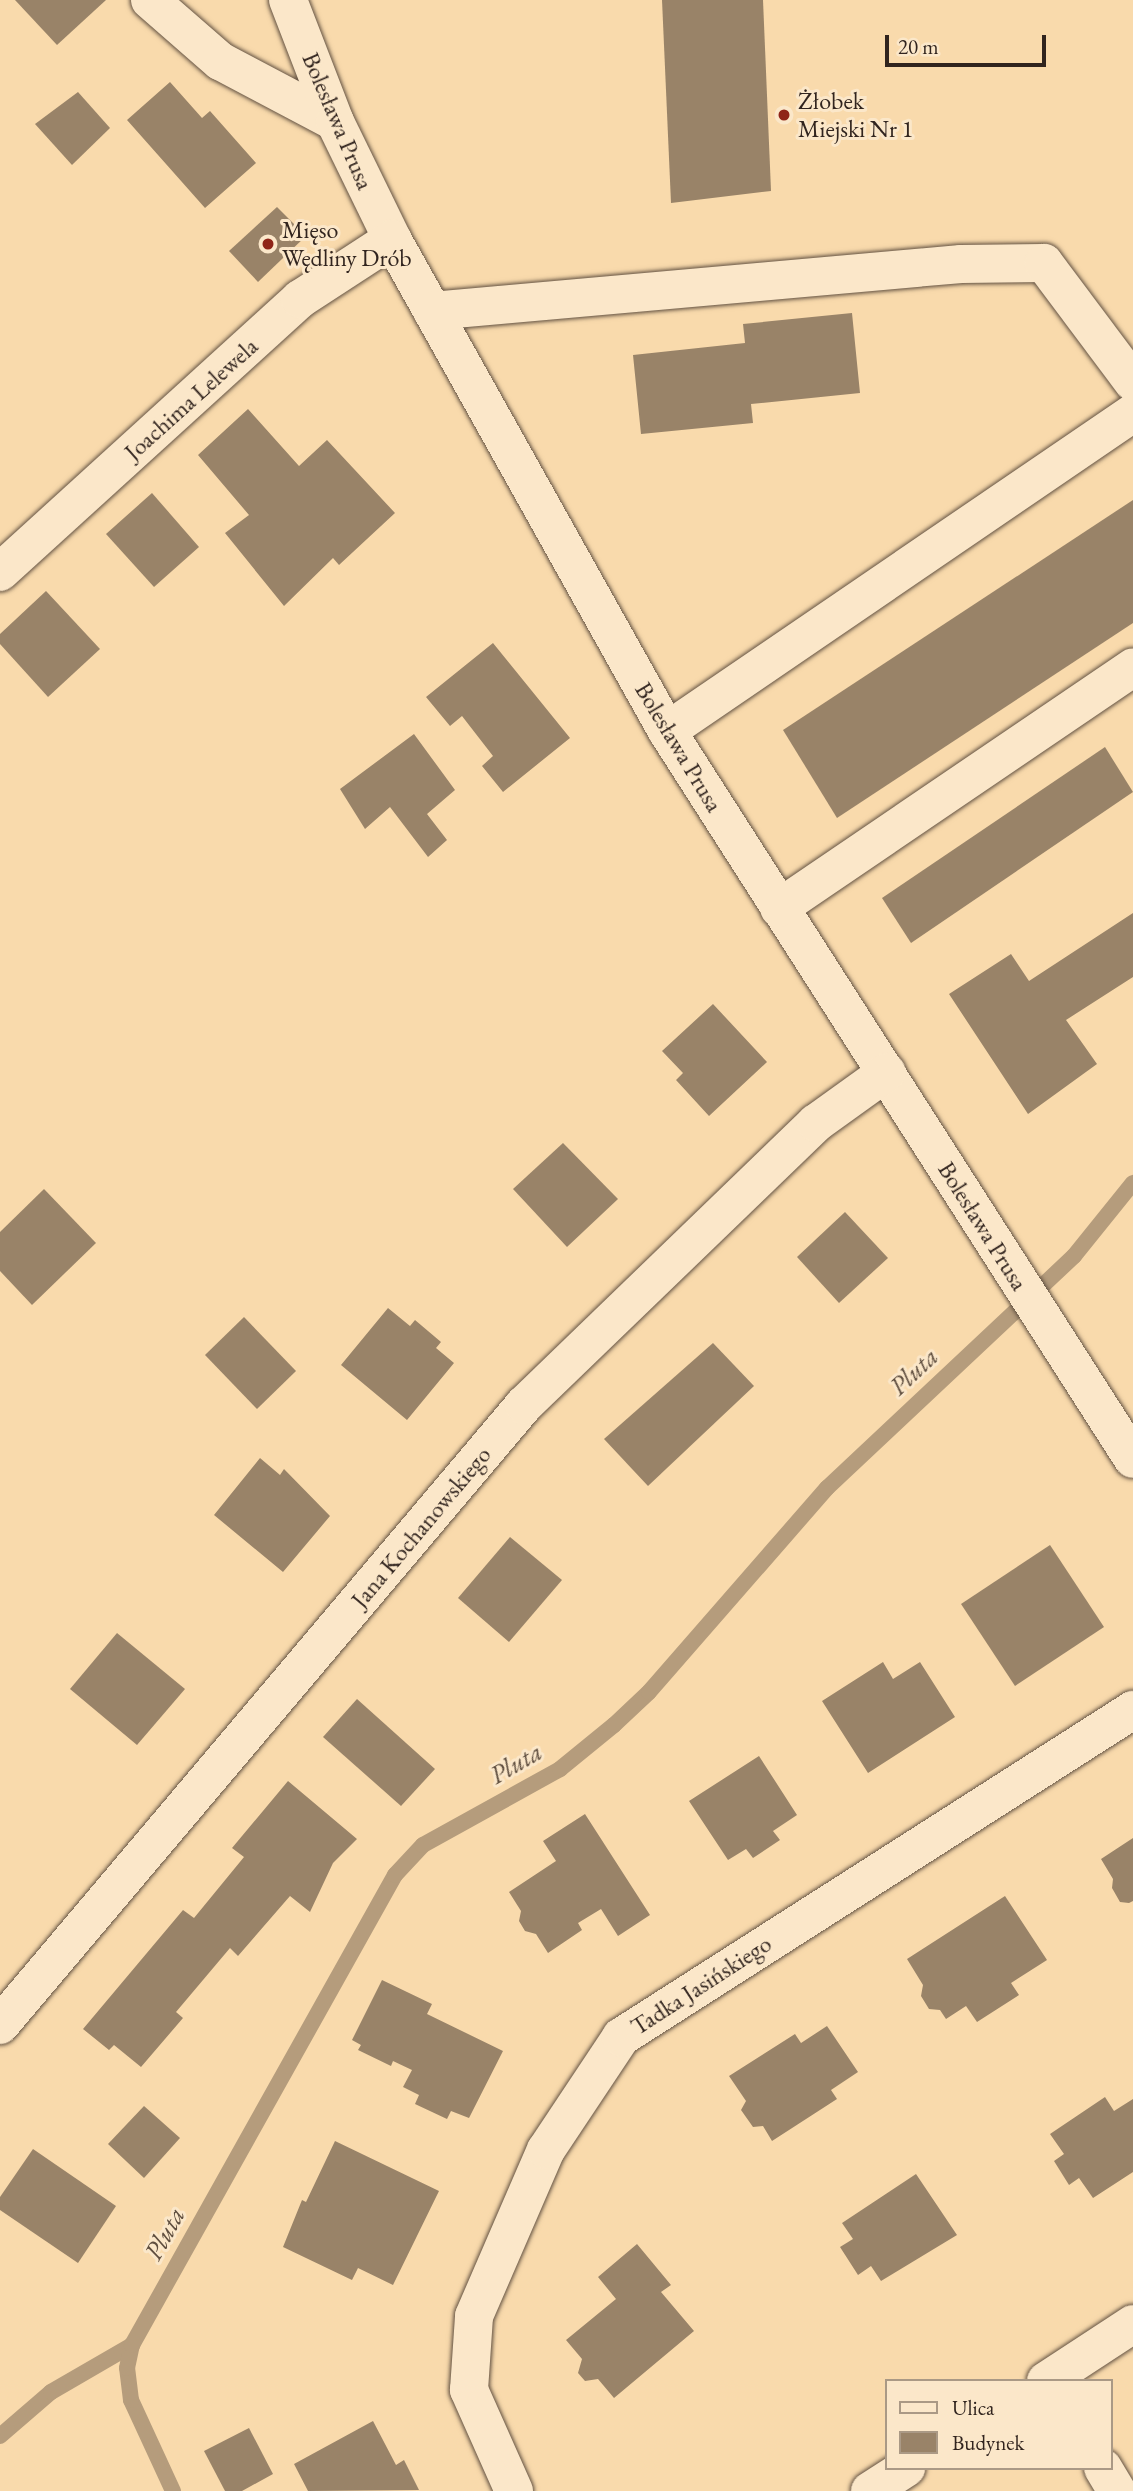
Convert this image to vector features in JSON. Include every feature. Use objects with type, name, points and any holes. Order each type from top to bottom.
[{"type":"street","points":[[150,0],[220,61],[335,122]]},
{"type":"street","name":"Bolesława Prusa","points":[[288,0],[335,122],[392,239],[667,731],[887,1072],[1000,1255],[1131,1453]]},
{"type":"street","name":"Joachima Lelewela","points":[[0,572],[300,299],[392,239]]},
{"type":"street","points":[[432,311],[947,265],[1044,263],[1133,382]]},
{"type":"street","points":[[667,731],[1133,414]]},
{"type":"street","points":[[779,908],[1133,667]]},
{"type":"street","name":"Jana Kochanowskiego","points":[[0,2025],[524,1405],[817,1123],[887,1072]]},
{"type":"street","name":"Tadka Jasińskiego","points":[[514,2491],[469,2390],[474,2316],[546,2150],[621,2036],[1133,1710]]},
{"type":"street","points":[[1050,2379],[1133,2324]]},
{"type":"street","points":[[870,2491],[903,2470]]},
{"type":"street","points":[[1104,2470],[1117,2491]]},
{"type":"building","points":[[15,0],[106,0],[57,45]]},
{"type":"building","points":[[662,0],[763,0],[771,191],[671,203]]},
{"type":"building","points":[[170,82],[202,118],[210,111],[256,163],[205,208],[127,120]]},
{"type":"building","points":[[78,92],[110,128],[72,165],[35,124]]},
{"type":"building","name":"Mięso Wędliny Drób","points":[[277,207],[306,236],[258,282],[229,251]]},
{"type":"building","points":[[852,313],[860,393],[751,404],[753,423],[641,434],[633,355],[745,343],[743,324]]},
{"type":"building","points":[[248,409],[299,466],[327,440],[395,513],[339,565],[333,558],[284,606],[225,533],[249,515],[198,455]]},
{"type":"building","points":[[152,493],[199,547],[154,587],[106,534]]},
{"type":"building","points":[[1133,500],[1133,623],[837,818],[783,730]]},
{"type":"building","points":[[46,591],[100,649],[48,697],[0,644],[0,634]]},
{"type":"building","points":[[493,643],[570,738],[503,792],[482,766],[493,756],[462,716],[450,726],[426,697]]},
{"type":"building","points":[[414,734],[455,790],[427,814],[447,840],[428,857],[390,807],[365,829],[340,789]]},
{"type":"building","points":[[1105,747],[1133,792],[911,943],[882,898]]},
{"type":"building","points":[[1133,913],[1133,977],[1066,1020],[1097,1064],[1028,1114],[949,994],[1011,954],[1029,981]]},
{"type":"building","points":[[713,1004],[767,1062],[709,1116],[676,1080],[683,1073],[662,1051]]},
{"type":"building","points":[[563,1143],[618,1199],[567,1247],[513,1189]]},
{"type":"building","points":[[44,1189],[96,1243],[32,1305],[0,1271],[0,1232]]},
{"type":"building","points":[[845,1212],[888,1258],[839,1303],[797,1257]]},
{"type":"building","points":[[388,1308],[410,1326],[415,1320],[441,1342],[436,1348],[454,1363],[407,1420],[341,1365]]},
{"type":"building","points":[[244,1317],[296,1371],[257,1409],[205,1355]]},
{"type":"building","points":[[713,1343],[754,1386],[648,1486],[604,1439]]},
{"type":"building","points":[[260,1458],[280,1475],[284,1469],[330,1516],[283,1572],[214,1515]]},
{"type":"building","points":[[510,1537],[562,1580],[509,1642],[458,1598]]},
{"type":"building","points":[[1050,1545],[1104,1627],[1015,1686],[961,1604]]},
{"type":"building","points":[[117,1633],[185,1689],[137,1745],[70,1689]]},
{"type":"building","points":[[883,1662],[893,1679],[920,1662],[955,1717],[868,1773],[822,1701]]},
{"type":"building","points":[[357,1699],[435,1769],[401,1806],[323,1737]]},
{"type":"building","points":[[759,1756],[797,1815],[773,1831],[780,1840],[753,1858],[746,1849],[728,1860],[689,1801]]},
{"type":"building","points":[[288,1781],[357,1839],[333,1863],[310,1912],[290,1896],[238,1956],[230,1948],[176,2012],[183,2018],[141,2067],[114,2045],[109,2050],[83,2029],[183,1910],[194,1918],[244,1857],[232,1848]]},
{"type":"building","points":[[585,1814],[650,1915],[618,1936],[601,1909],[578,1923],[582,1930],[548,1953],[536,1934],[525,1931],[519,1921],[521,1911],[509,1892],[556,1861],[543,1841]]},
{"type":"building","points":[[1133,1838],[1133,1901],[1120,1902],[1112,1888],[1113,1879],[1101,1859]]},
{"type":"building","points":[[1005,1896],[1047,1960],[1011,1983],[1019,1995],[977,2022],[966,2006],[946,2019],[940,2010],[929,2009],[921,1996],[923,1985],[907,1959]]},
{"type":"building","points":[[382,1980],[432,2004],[427,2014],[503,2051],[469,2118],[451,2111],[447,2119],[415,2104],[419,2095],[403,2087],[412,2070],[393,2061],[391,2066],[358,2050],[361,2045],[352,2040]]},
{"type":"building","points":[[827,2026],[858,2072],[831,2090],[837,2099],[772,2141],[763,2126],[753,2127],[741,2110],[746,2101],[729,2076],[795,2034],[801,2043]]},
{"type":"building","points":[[1105,2097],[1114,2111],[1133,2099],[1133,2172],[1093,2198],[1079,2178],[1069,2185],[1054,2161],[1064,2154],[1050,2134]]},
{"type":"building","points":[[144,2106],[180,2138],[144,2178],[108,2144]]},
{"type":"building","points":[[335,2141],[439,2191],[393,2285],[358,2268],[352,2280],[283,2247],[302,2200],[306,2202]]},
{"type":"building","points":[[33,2149],[116,2206],[78,2263],[0,2210],[0,2197]]},
{"type":"building","points":[[916,2174],[957,2235],[881,2281],[871,2266],[858,2275],[840,2247],[853,2239],[842,2223]]},
{"type":"building","points":[[637,2244],[671,2285],[661,2292],[694,2331],[614,2398],[598,2379],[585,2381],[578,2373],[582,2359],[566,2340],[616,2299],[598,2277]]},
{"type":"building","points":[[373,2421],[396,2465],[404,2460],[419,2490],[308,2491],[294,2464]]},
{"type":"building","points":[[249,2428],[273,2474],[242,2491],[225,2491],[204,2451]]},
{"type":"waterway","name":"Pluta","points":[[173,2491],[131,2400],[127,2368],[132,2345],[395,1875],[423,1845],[560,1769],[614,1725],[649,1692],[827,1488],[1074,1256],[1133,1183]]},
{"type":"waterway","points":[[0,2436],[51,2392],[132,2345]]},
{"type":"place","name":"Żłobek Miejski Nr 1","points":[[784,115]]},
{"type":"place","name":"Mięso Wędliny Drób","points":[[268,244]]}]
